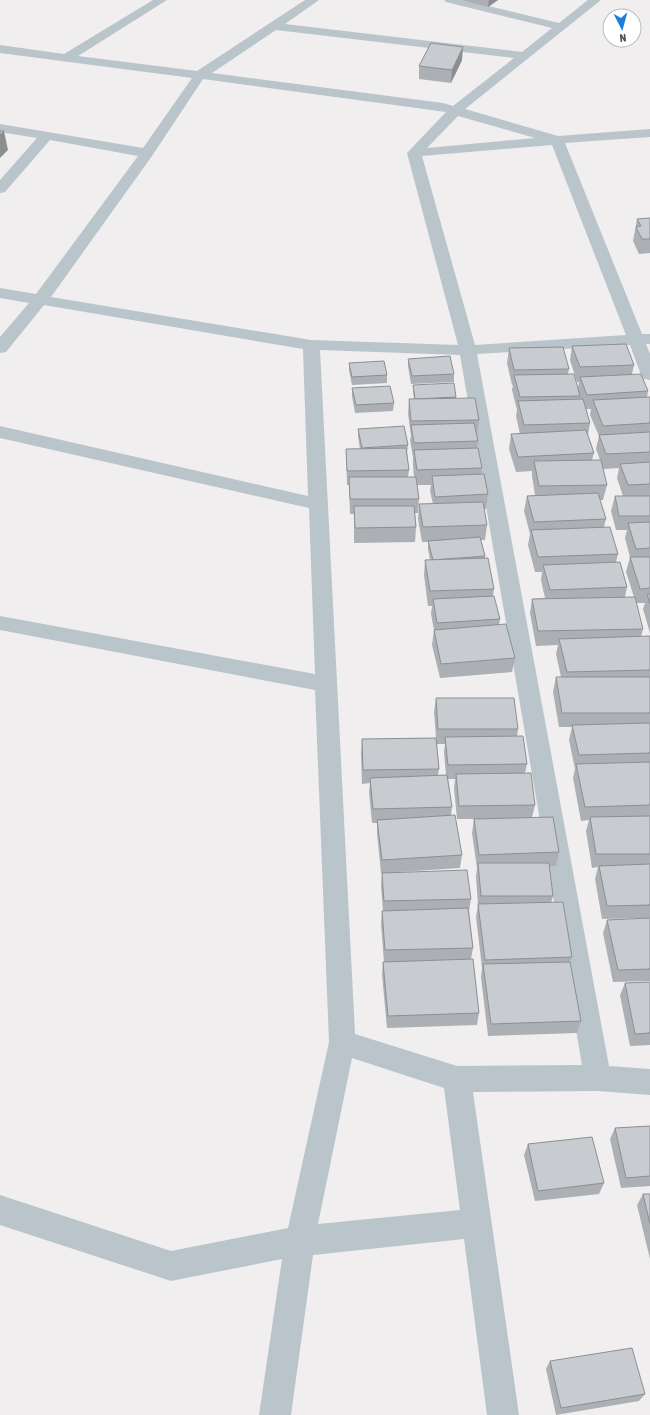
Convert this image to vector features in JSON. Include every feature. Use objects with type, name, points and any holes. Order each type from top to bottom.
[{"type":"street","points":[[67,57],[161,0]]},
{"type":"street","points":[[0,348],[40,300],[147,153],[200,75],[313,0]]},
{"type":"street","points":[[450,0],[561,27]]},
{"type":"street","points":[[414,153],[455,111],[595,0]]},
{"type":"street","points":[[274,26],[524,56]]},
{"type":"street","points":[[0,49],[444,107],[557,140]]},
{"type":"street","points":[[0,128],[147,153]]},
{"type":"street","points":[[414,153],[650,133]]},
{"type":"street","points":[[0,189],[47,135]]},
{"type":"street","points":[[557,140],[643,339],[650,375]]},
{"type":"street","points":[[414,153],[468,350],[598,1078]]},
{"type":"street","points":[[0,293],[311,345],[468,350],[643,339]]},
{"type":"street","points":[[275,1415],[300,1242],[342,1042],[311,345]]},
{"type":"street","points":[[0,432],[318,504]]},
{"type":"street","points":[[0,623],[326,684]]},
{"type":"street","points":[[342,1042],[456,1079],[598,1078],[650,1082]]},
{"type":"street","points":[[456,1079],[503,1415]]},
{"type":"street","points":[[0,1210],[171,1266],[300,1242],[476,1223]]},
{"type":"building","points":[[431,43],[463,47],[452,70],[419,66]]},
{"type":"building","points":[[650,218],[650,239],[642,239],[636,227],[641,226],[637,219]]},
{"type":"building","points":[[626,344],[634,365],[580,367],[572,346]]},
{"type":"building","points":[[563,347],[569,369],[514,370],[509,348]]},
{"type":"building","points":[[450,356],[454,374],[412,376],[408,359]]},
{"type":"building","points":[[384,361],[387,375],[352,377],[349,363]]},
{"type":"building","points":[[574,374],[580,396],[520,397],[514,375]]},
{"type":"building","points":[[641,374],[648,391],[587,395],[580,377]]},
{"type":"building","points":[[454,383],[456,397],[415,399],[413,385]]},
{"type":"building","points":[[390,386],[394,403],[356,405],[352,388]]},
{"type":"building","points":[[650,397],[650,423],[603,426],[593,400]]},
{"type":"building","points":[[475,398],[479,420],[411,421],[409,399]]},
{"type":"building","points":[[583,399],[590,423],[524,425],[518,401]]},
{"type":"building","points":[[474,423],[478,441],[414,443],[411,425]]},
{"type":"building","points":[[404,426],[408,445],[362,448],[358,429]]},
{"type":"building","points":[[586,430],[594,453],[518,457],[511,434]]},
{"type":"building","points":[[650,432],[650,452],[606,454],[599,435]]},
{"type":"building","points":[[406,448],[409,470],[347,471],[346,449]]},
{"type":"building","points":[[478,448],[482,468],[417,470],[414,450]]},
{"type":"building","points":[[601,460],[607,485],[539,486],[534,461]]},
{"type":"building","points":[[650,462],[650,484],[628,485],[620,464]]},
{"type":"building","points":[[484,474],[488,494],[435,497],[432,476]]},
{"type":"building","points":[[349,477],[416,477],[419,499],[350,499]]},
{"type":"building","points":[[598,493],[606,519],[534,522],[527,496]]},
{"type":"building","points":[[615,496],[650,496],[650,516],[619,516]]},
{"type":"building","points":[[483,502],[487,525],[423,527],[419,504]]},
{"type":"building","points":[[354,506],[414,506],[416,527],[355,528]]},
{"type":"building","points":[[650,522],[650,548],[636,549],[628,523]]},
{"type":"building","points":[[610,527],[618,554],[538,557],[531,530]]},
{"type":"building","points":[[480,537],[485,556],[433,560],[428,541]]},
{"type":"building","points":[[630,557],[650,557],[650,588],[640,589]]},
{"type":"building","points":[[488,558],[494,589],[430,591],[425,560]]},
{"type":"building","points":[[620,562],[627,587],[550,590],[543,565]]},
{"type":"building","points":[[647,594],[650,594],[650,604]]},
{"type":"building","points":[[494,596],[500,619],[437,623],[433,599]]},
{"type":"building","points":[[635,597],[643,629],[538,631],[532,599]]},
{"type":"building","points":[[506,624],[515,658],[441,664],[434,630]]},
{"type":"building","points":[[650,636],[650,670],[567,672],[559,639]]},
{"type":"building","points":[[556,677],[650,677],[650,713],[562,713]]},
{"type":"building","points":[[436,698],[514,698],[518,729],[438,729]]},
{"type":"building","points":[[650,723],[650,753],[579,755],[572,725]]},
{"type":"building","points":[[523,736],[527,764],[448,765],[445,737]]},
{"type":"building","points":[[436,738],[439,769],[363,770],[362,739]]},
{"type":"building","points":[[650,762],[650,805],[585,807],[576,764]]},
{"type":"building","points":[[531,773],[535,805],[459,806],[456,774]]},
{"type":"building","points":[[447,775],[452,807],[373,809],[370,778]]},
{"type":"building","points":[[455,815],[462,855],[382,860],[377,820]]},
{"type":"building","points":[[650,816],[650,854],[596,854],[590,817]]},
{"type":"building","points":[[553,817],[559,852],[479,855],[474,819]]},
{"type":"building","points":[[478,863],[549,863],[553,896],[481,896]]},
{"type":"building","points":[[650,864],[650,905],[607,906],[599,866]]},
{"type":"building","points":[[467,870],[471,899],[384,901],[382,873]]},
{"type":"building","points":[[563,902],[572,957],[485,960],[478,904]]},
{"type":"building","points":[[468,908],[473,948],[385,950],[382,911]]},
{"type":"building","points":[[650,918],[650,969],[618,970],[607,920]]},
{"type":"building","points":[[473,959],[479,1013],[388,1016],[383,962]]},
{"type":"building","points":[[570,962],[581,1021],[491,1024],[483,964]]},
{"type":"building","points":[[650,982],[650,1033],[635,1034],[625,983]]},
{"type":"building","points":[[650,1126],[650,1176],[626,1178],[615,1128]]},
{"type":"building","points":[[592,1137],[604,1183],[538,1191],[528,1144]]},
{"type":"building","points":[[643,1194],[650,1194],[650,1224]]},
{"type":"building","points":[[632,1348],[645,1394],[561,1408],[550,1361]]}]
